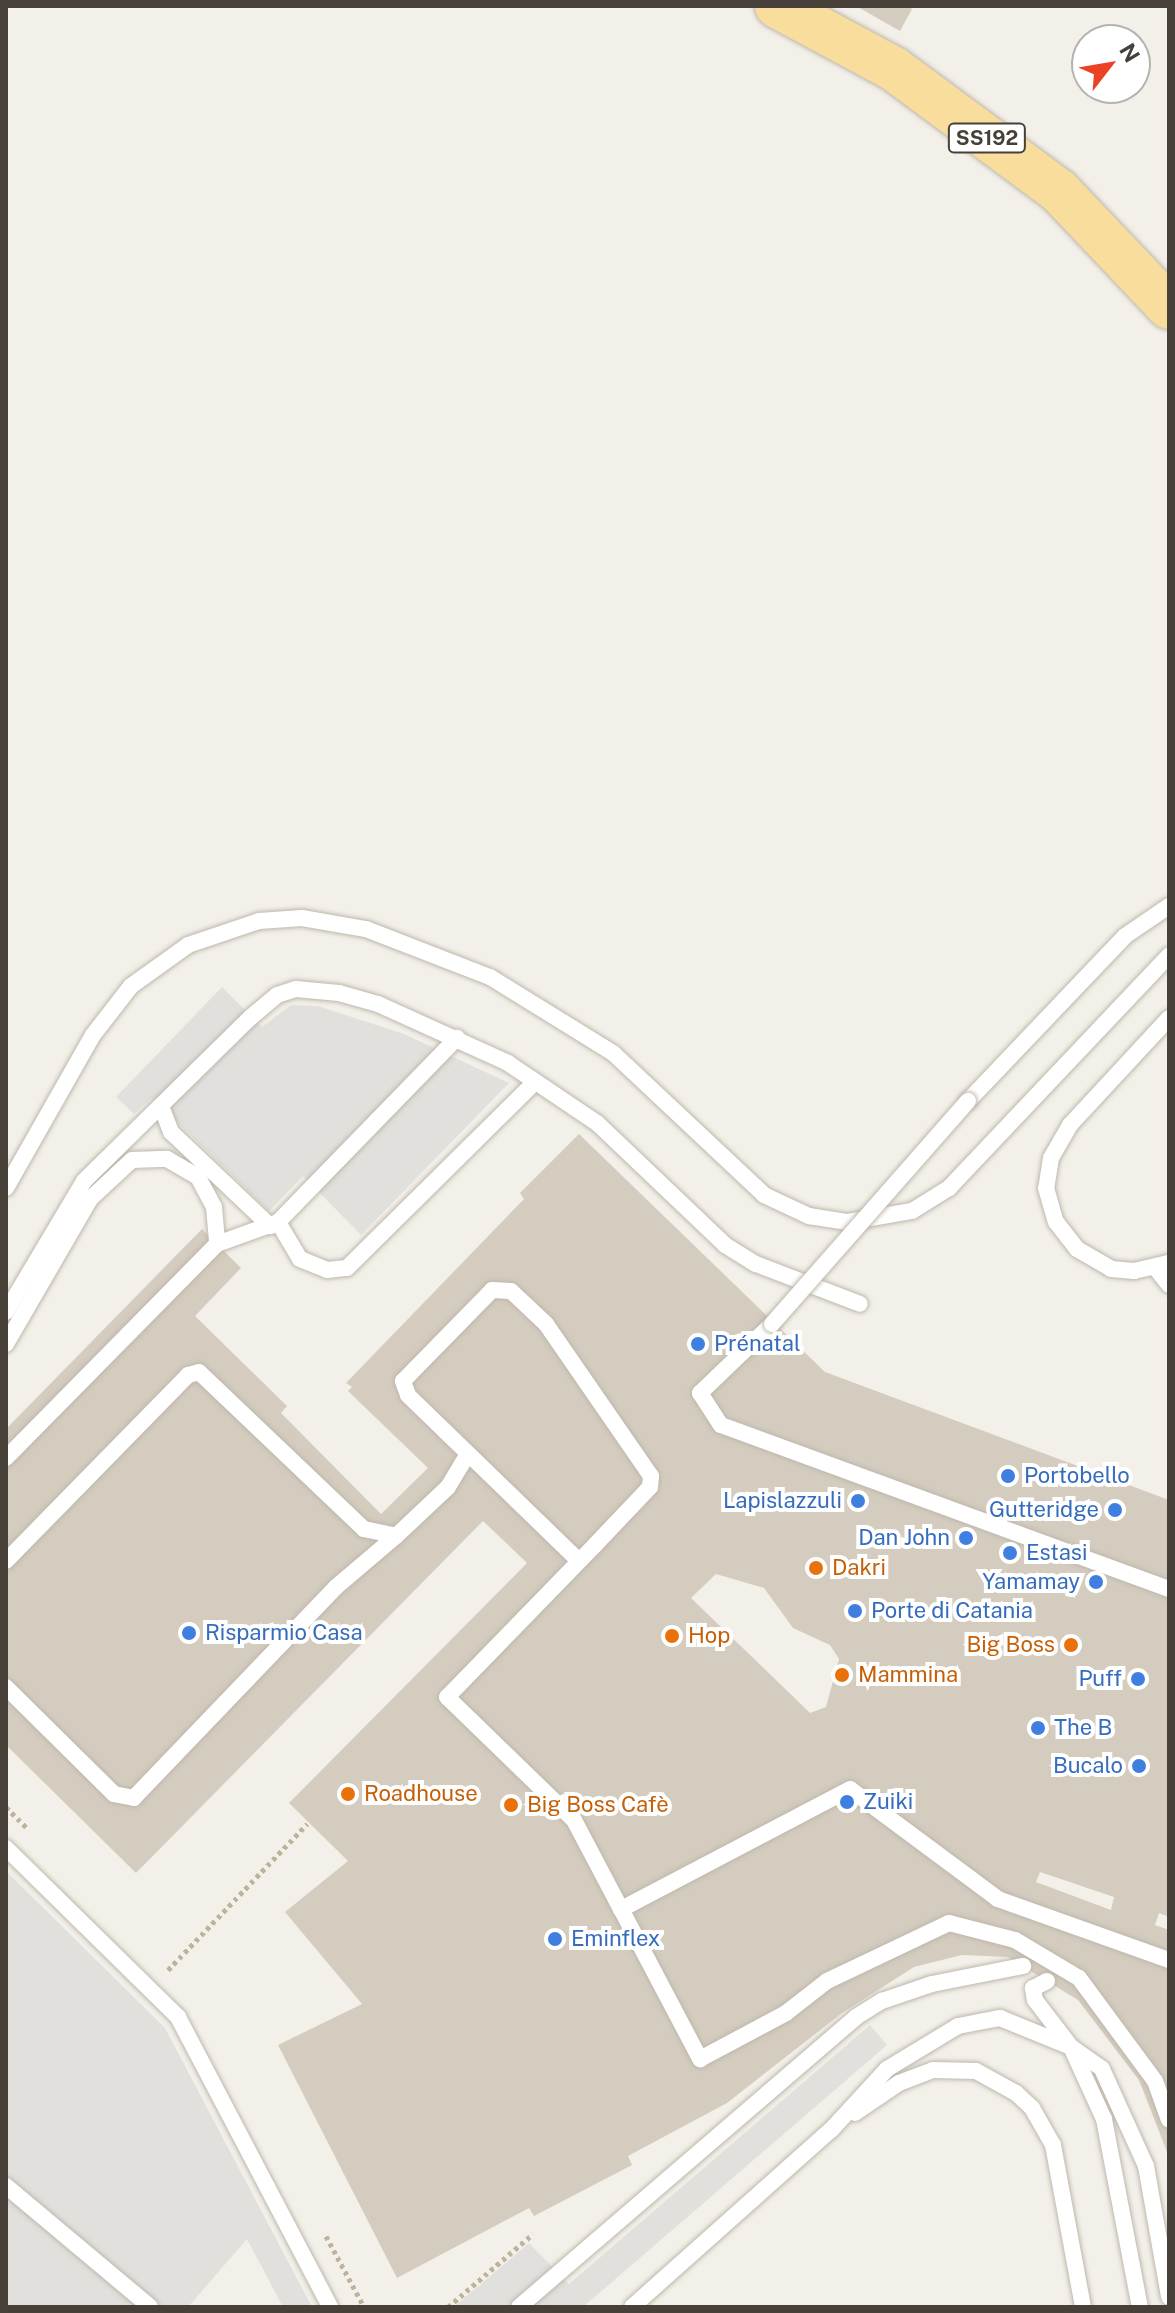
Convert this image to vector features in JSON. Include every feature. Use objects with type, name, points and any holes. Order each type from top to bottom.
[{"type":"main road","name":"SS192","points":[[777,6],[894,69],[1059,191],[1169,307]]},
{"type":"lane","points":[[1169,906],[1125,936],[968,1101],[772,1324],[700,1393],[721,1425],[1169,1589]]},
{"type":"lane","points":[[6,1188],[93,1035],[131,986],[188,945],[259,921],[302,918],[366,929],[490,977],[613,1053],[764,1195],[809,1216],[848,1222],[912,1211],[949,1188],[1169,955]]},
{"type":"lane","points":[[6,1312],[70,1198],[141,1121],[161,1106],[277,995],[316,991],[378,1004],[508,1063],[597,1123],[725,1245],[756,1264],[860,1304]]},
{"type":"lane","points":[[1169,1018],[1070,1125],[1051,1158],[1046,1188],[1056,1222],[1077,1249],[1111,1269],[1162,1265],[1169,1285]]},
{"type":"lane","points":[[6,1458],[217,1244],[274,1224],[457,1038]]},
{"type":"lane","points":[[161,1106],[171,1132],[203,1172],[274,1224],[300,1259],[327,1270],[347,1268],[534,1083]]},
{"type":"lane","points":[[6,1344],[90,1199],[117,1168],[132,1160],[167,1159],[203,1172]]},
{"type":"lane","points":[[203,1172],[214,1207],[217,1244]]},
{"type":"lane","points":[[579,1561],[408,1395],[403,1381],[492,1290],[503,1288],[546,1324],[651,1476],[650,1487],[579,1561],[447,1697],[574,1820],[700,2059],[786,2013],[827,1981],[949,1923],[1015,1940],[1079,1978],[1155,2081],[1169,2120]]},
{"type":"lane","points":[[6,1561],[188,1375],[199,1372],[364,1529],[396,1536]]},
{"type":"lane","points":[[6,1687],[114,1794],[134,1798],[336,1587],[448,1487],[468,1454]]},
{"type":"lane","points":[[621,1909],[850,1789],[998,1899],[1169,1960]]},
{"type":"lane","points":[[6,1848],[178,2017],[330,2307]]},
{"type":"lane","points":[[519,2307],[856,2017],[882,2001],[932,1984],[1023,1966]]},
{"type":"lane","points":[[1047,1981],[1033,1988],[1035,2000],[1071,2047],[1104,2119],[1140,2307]]},
{"type":"lane","points":[[632,2307],[831,2130],[887,2069],[958,2026],[1000,2018],[1071,2047],[1102,2069],[1131,2126],[1146,2166],[1169,2297]]},
{"type":"lane","points":[[831,2130],[899,2083],[933,2070],[976,2071],[1016,2093],[1032,2108],[1053,2145],[1083,2307]]},
{"type":"lane","points":[[6,2186],[145,2302],[156,2307]]},
{"type":"path","points":[[168,1970],[307,1824]]},
{"type":"path","points":[[448,2307],[533,2234]]},
{"type":"shaded area","points":[[222,987],[262,1027],[291,1005],[318,1006],[404,1034],[509,1083],[361,1235],[303,1176],[269,1211],[152,1098],[134,1114],[116,1097]]},
{"type":"shaded area","points":[[6,1871],[165,2028],[312,2307],[283,2307],[247,2239],[188,2307],[6,2307]]},
{"type":"shaded area","points":[[870,2025],[887,2045],[583,2307],[454,2307],[529,2243],[569,2284]]},
{"type":"building","points":[[856,6],[907,6],[912,9],[900,31]]},
{"type":"building","points":[[579,1134],[825,1372],[1169,1500],[1169,1917],[1159,1913],[1155,1925],[1169,1930],[1169,2157],[1139,2080],[1078,2000],[1008,1957],[962,1955],[914,1967],[842,2013],[727,2103],[628,2156],[632,2165],[534,2216],[529,2208],[397,2278],[278,2045],[362,2004],[285,1912],[348,1861],[289,1803],[527,1563],[483,1521],[136,1873],[6,1745],[6,1429],[202,1229],[241,1268],[195,1316],[287,1406],[281,1413],[381,1514],[428,1468],[348,1391],[352,1387],[346,1383],[524,1199],[520,1193]],"holes":[[[716,1574],[764,1588],[793,1628],[830,1645],[839,1659],[826,1707],[810,1713],[691,1598]],[[1040,1872],[1114,1897],[1111,1910],[1036,1882]]]},
{"type":"place","name":"Prénatal","points":[[698,1344]]},
{"type":"place","name":"Portobello","points":[[1008,1476]]},
{"type":"place","name":"Lapislazzuli","points":[[858,1501]]},
{"type":"place","name":"Gutteridge","points":[[1115,1510]]},
{"type":"place","name":"Dan John","points":[[966,1538]]},
{"type":"place","name":"Estasi","points":[[1010,1553]]},
{"type":"place","name":"Dakri","points":[[816,1568]]},
{"type":"place","name":"Yamamay","points":[[1096,1582]]},
{"type":"place","name":"Porte di Catania","points":[[855,1611]]},
{"type":"place","name":"Risparmio Casa","points":[[189,1633]]},
{"type":"place","name":"Hop","points":[[672,1636]]},
{"type":"place","name":"Big Boss","points":[[1071,1645]]},
{"type":"place","name":"Mammina","points":[[842,1675]]},
{"type":"place","name":"Puff","points":[[1138,1679]]},
{"type":"place","name":"The B","points":[[1038,1728]]},
{"type":"place","name":"Bucalo","points":[[1139,1766]]},
{"type":"place","name":"Roadhouse","points":[[348,1794]]},
{"type":"place","name":"Zuiki","points":[[847,1802]]},
{"type":"place","name":"Big Boss Cafè","points":[[511,1805]]},
{"type":"place","name":"Eminflex","points":[[555,1939]]}]
